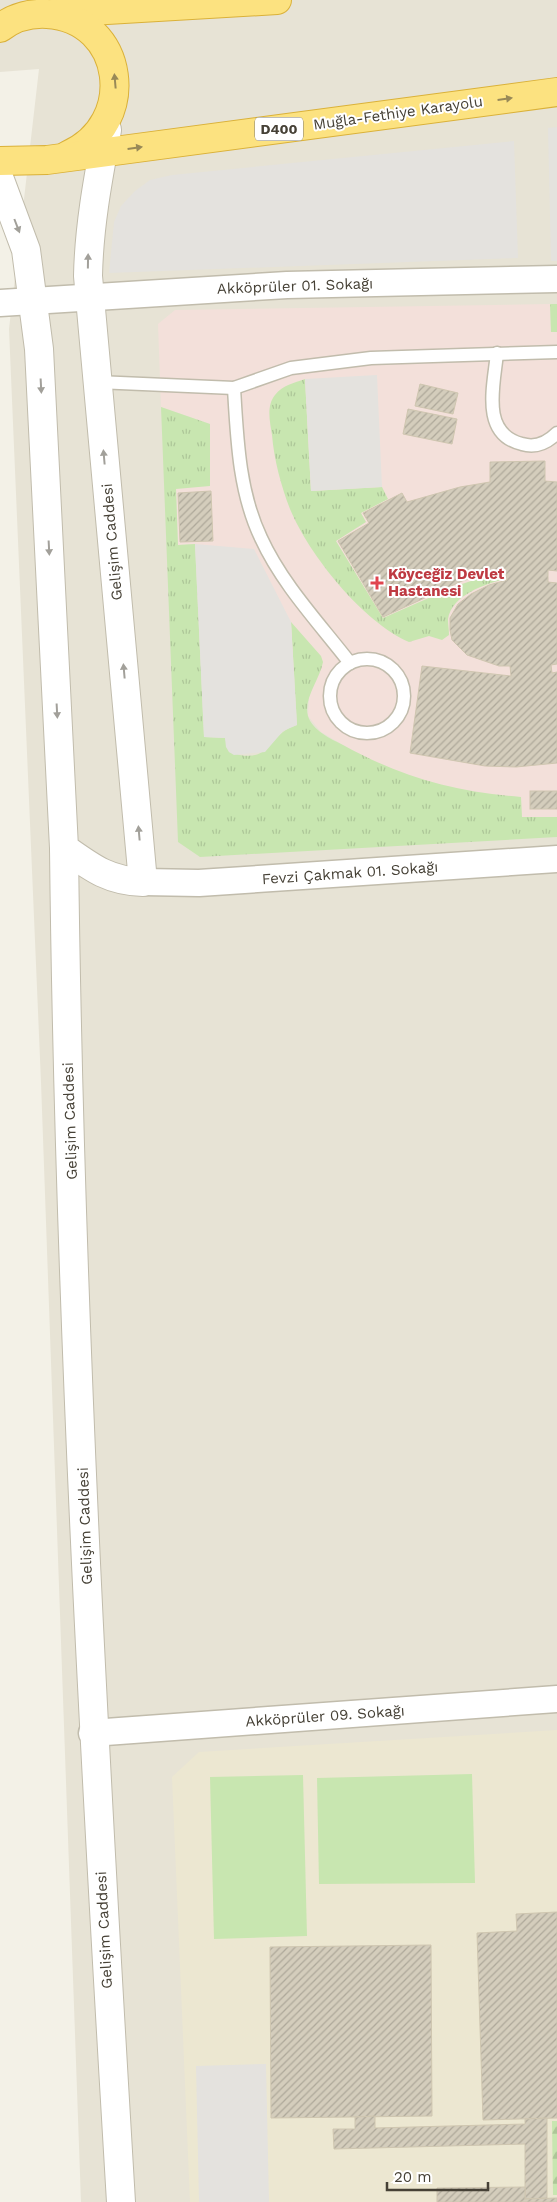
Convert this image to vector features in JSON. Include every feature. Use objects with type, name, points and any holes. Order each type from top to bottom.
[{"type":"highway","points":[[0,28],[16,19],[88,6],[277,0]]},
{"type":"highway","points":[[0,147],[23,158],[46,160],[69,155],[89,143],[104,125],[110,115],[116,92],[114,69],[88,6]]},
{"type":"highway","points":[[0,17],[41,14],[66,18],[77,23],[97,38],[104,48]]},
{"type":"highway","name":"Muğla-Fethiye Karayolu","points":[[0,161],[46,160],[103,153],[557,92]]},
{"type":"street","name":"Gelişim Caddesi","points":[[110,115],[88,239],[90,296],[144,882]]},
{"type":"street","name":"Gelişim Caddesi","points":[[0,180],[26,250],[39,349],[64,848],[66,1010],[92,1732],[121,2202]]},
{"type":"street","name":"Akköprüler 01. Sokağı","points":[[0,303],[287,285],[557,279]]},
{"type":"street","points":[[64,848],[95,869],[122,881],[144,882]]},
{"type":"street","name":"Fevzi Çakmak 01. Sokağı","points":[[144,882],[199,883],[557,859]]},
{"type":"street","name":"Akköprüler 09. Sokağı","points":[[92,1732],[557,1699]]},
{"type":"lane","points":[[97,382],[234,388],[291,368],[371,358],[557,352]]},
{"type":"lane","points":[[497,353],[492,405],[493,417],[498,428],[515,443],[526,446],[549,441],[557,433]]},
{"type":"lane","points":[[234,388],[239,460],[252,514],[261,538],[277,567],[297,596],[350,663]]},
{"type":"lane","points":[[361,659],[374,659],[386,663],[403,682],[405,695],[403,708],[397,720],[387,728],[376,733],[364,733],[342,724],[335,715],[330,698],[333,681],[339,671],[350,663],[361,659]]},
{"type":"shaded area","points":[[0,0],[557,0],[557,2202],[81,2202],[41,1082],[9,329],[39,69],[0,72]]},
{"type":"shaded area","points":[[557,127],[557,261],[551,261],[548,128]]},
{"type":"shaded area","points":[[514,141],[518,258],[109,273],[114,222],[121,206],[135,191],[150,180],[172,175]]},
{"type":"shaded area","name":"Köyceğiz Devlet Hastanesi","points":[[550,304],[551,332],[557,332],[557,817],[522,817],[493,795],[466,792],[401,774],[365,758],[321,732],[308,716],[309,700],[194,544],[178,545],[176,488],[210,424],[161,407],[158,324],[175,310]]},
{"type":"shaded area","points":[[377,375],[382,487],[311,491],[305,379]]},
{"type":"shaded area","points":[[195,544],[254,549],[291,622],[297,725],[283,731],[265,752],[234,755],[226,747],[225,738],[204,737]]},
{"type":"shaded area","points":[[557,1730],[557,2202],[190,2202],[172,1777],[199,1752]]},
{"type":"shaded area","points":[[266,2064],[269,2202],[199,2202],[196,2066]]},
{"type":"green space","points":[[550,304],[557,304],[557,332],[551,332]]},
{"type":"green space","points":[[305,379],[311,491],[382,487],[388,499],[361,513],[366,522],[336,541],[383,618],[456,586],[504,570],[505,579],[479,588],[456,603],[448,619],[449,635],[442,640],[429,636],[409,642],[391,632],[374,619],[339,585],[310,546],[299,527],[290,509],[278,472],[270,420],[270,404],[275,395],[282,389]]},
{"type":"green space","points":[[161,407],[210,424],[210,486],[176,489],[178,545],[195,544],[204,737],[225,738],[229,752],[243,756],[254,755],[268,748],[287,729],[297,725],[291,622],[321,656],[323,662],[307,709],[313,726],[322,734],[386,766],[429,781],[497,795],[521,797],[522,817],[557,817],[557,837],[200,857],[178,842]]},
{"type":"green space","points":[[472,1774],[475,1883],[319,1884],[317,1778]]},
{"type":"green space","points":[[303,1775],[307,1936],[214,1939],[210,1777]]},
{"type":"green space","points":[[552,2121],[557,2121],[557,2195],[553,2195]]},
{"type":"building","points":[[420,384],[458,393],[453,414],[415,406]]},
{"type":"building","points":[[408,409],[457,419],[452,444],[403,434]]},
{"type":"building","points":[[545,461],[545,481],[557,482],[557,571],[548,570],[548,582],[557,583],[557,664],[551,665],[552,673],[557,672],[557,763],[516,767],[485,766],[410,753],[422,666],[511,676],[510,666],[499,666],[467,655],[452,640],[450,630],[450,618],[458,604],[471,594],[489,585],[507,580],[505,568],[462,581],[383,617],[338,541],[369,523],[363,513],[402,493],[407,502],[460,487],[490,482],[490,462]]},
{"type":"building","points":[[211,491],[213,541],[180,542],[178,493]]},
{"type":"building","points":[[530,791],[557,791],[557,809],[530,809]]},
{"type":"building","points":[[557,1912],[557,2118],[483,2120],[477,1933],[517,1931],[516,1914]]},
{"type":"building","points":[[431,1945],[432,2116],[271,2118],[270,1947]]},
{"type":"building","points":[[375,2116],[375,2128],[525,2124],[525,2119],[547,2118],[547,2198],[525,2199],[525,2144],[334,2149],[333,2129],[355,2129],[355,2117]]},
{"type":"building","points":[[525,2187],[525,2199],[557,2198],[557,2202],[437,2202],[437,2188]]},
{"type":"place","name":"Köyceğiz Devlet Hastanesi","points":[[377,583]]}]
